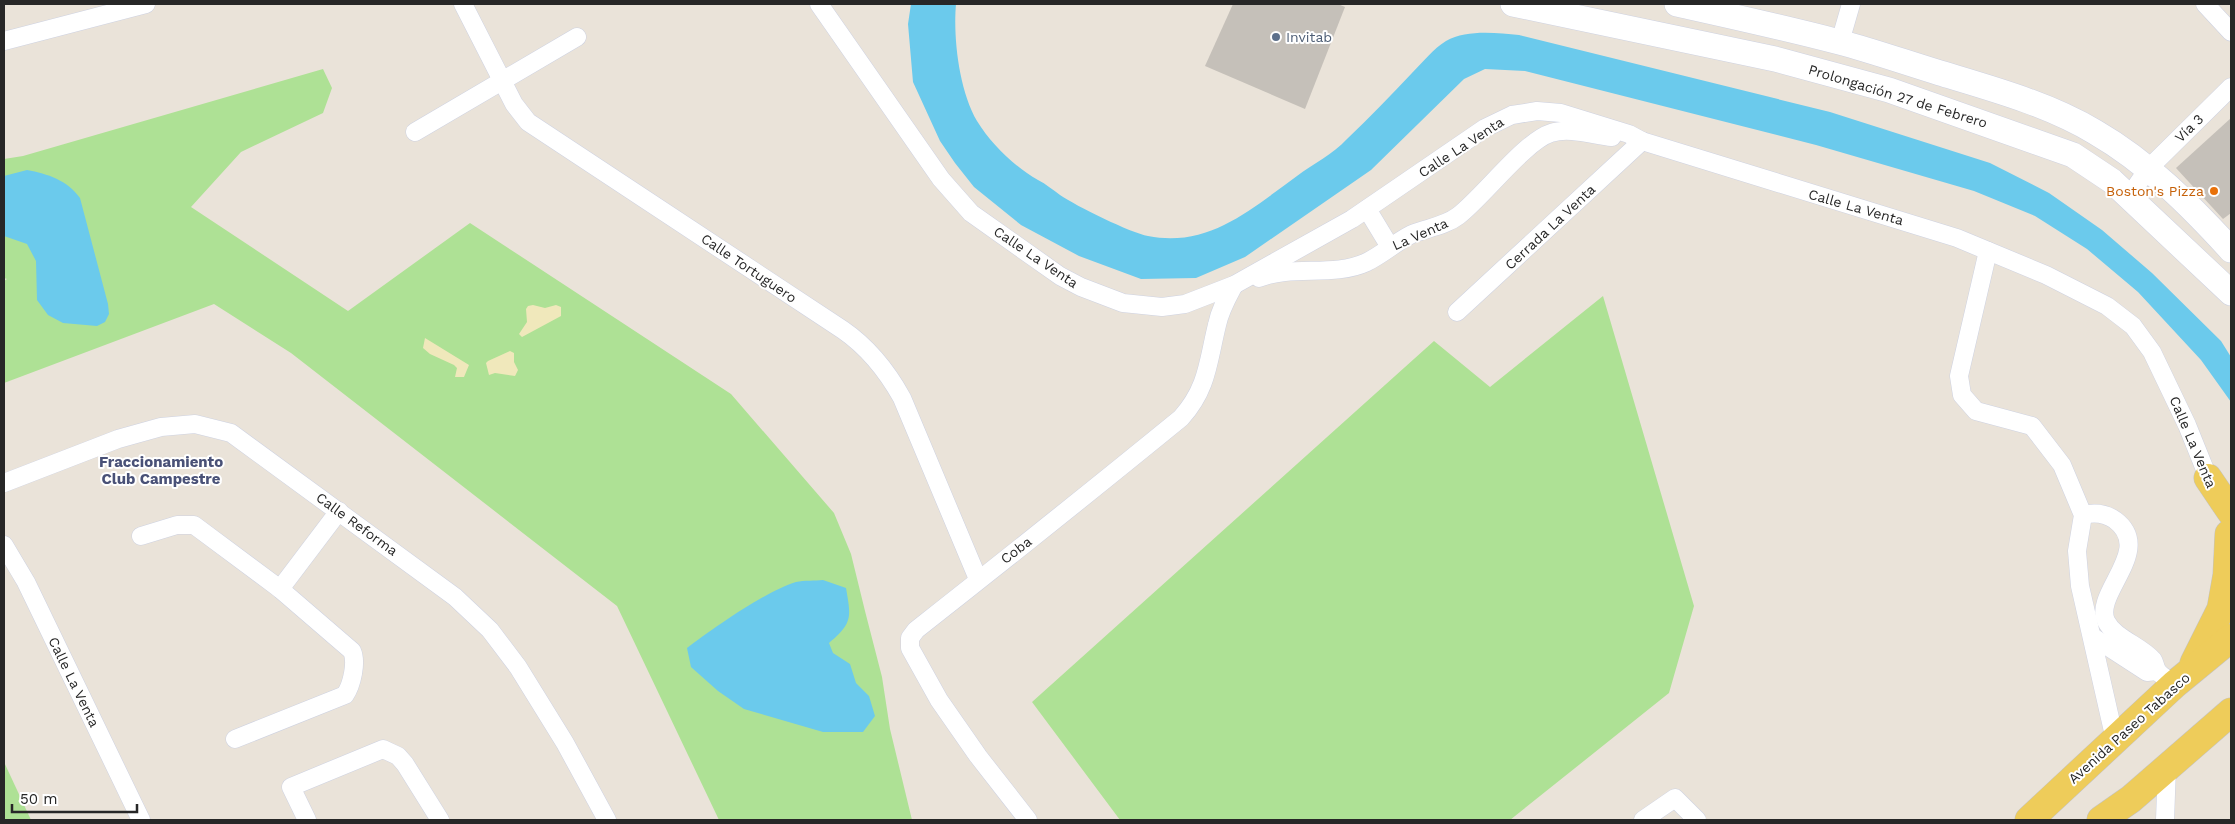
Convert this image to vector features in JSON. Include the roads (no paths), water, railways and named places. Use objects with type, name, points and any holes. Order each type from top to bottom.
[{"type":"main road","points":[[2173,677],[2221,609],[2227,575],[2231,528],[2208,478]]},
{"type":"main road","name":"Avenida Paseo Tabasco","points":[[2029,820],[2115,740],[2173,677],[2231,638]]},
{"type":"main road","points":[[2107,817],[2231,712]]},
{"type":"street","points":[[4,41],[146,4]]},
{"type":"street","name":"Calle Tortuguero","points":[[463,4],[521,115],[537,129],[843,330],[867,349],[894,384],[902,398],[978,579]]},
{"type":"street","name":"Prolongación 27 de Febrero","points":[[1513,4],[1775,59],[1889,90],[2073,155],[2101,171],[2130,196],[2231,293]]},
{"type":"street","points":[[1678,4],[1840,42],[1977,84],[2063,116],[2103,136],[2148,168],[2199,214],[2231,250]]},
{"type":"street","points":[[1840,42],[1852,4]]},
{"type":"street","points":[[2205,4],[2231,32]]},
{"type":"street","name":"Calle La Venta","points":[[822,6],[950,191],[971,213],[1060,276],[1102,297],[1144,306],[1162,307],[1185,304],[1234,285],[1367,209],[1485,128],[1512,115],[1537,111],[1561,113],[1629,134],[1642,141],[1914,223],[1988,251],[2090,297],[2117,312],[2147,342],[2163,372],[2208,478]]},
{"type":"street","points":[[415,132],[577,37]]},
{"type":"street","name":"Vía 3","points":[[2130,196],[2148,168],[2231,87]]},
{"type":"street","name":"La Venta","points":[[1234,285],[1244,288],[1261,277],[1287,271],[1339,270],[1367,261],[1411,235],[1457,217],[1527,150],[1550,133],[1566,131],[1642,141]]},
{"type":"street","name":"Cerrada La Venta","points":[[1457,312],[1642,141]]},
{"type":"street","points":[[1367,209],[1390,247]]},
{"type":"street","points":[[1988,251],[1959,376],[1962,395],[1976,411],[2032,426],[2062,465],[2083,515],[2077,551],[2080,586],[2094,637],[2115,740]]},
{"type":"street","name":"Coba","points":[[1028,820],[978,756],[939,700],[910,648],[910,638],[916,630],[978,579],[1072,507],[1181,418],[1192,406],[1206,379],[1217,323],[1224,303],[1234,285]]},
{"type":"street","name":"Calle Reforma","points":[[4,483],[140,432],[181,424],[219,428],[241,439],[456,597],[495,636],[529,684],[565,743],[607,820]]},
{"type":"street","points":[[280,589],[339,511]]},
{"type":"street","points":[[2083,515],[2095,512],[2112,518],[2121,525],[2129,541],[2125,564],[2104,609],[2106,620],[2113,630],[2154,660],[2173,677]]},
{"type":"street","points":[[141,536],[177,525],[194,524],[280,589],[352,650],[354,663],[348,690],[340,698],[235,738]]},
{"type":"street","name":"Calle La Venta","points":[[4,545],[26,582],[140,820]]},
{"type":"street","points":[[2094,637],[2147,672],[2173,677]]},
{"type":"street","points":[[307,820],[291,787],[383,749],[398,756],[405,764],[440,820]]},
{"type":"street","points":[[2165,820],[2167,767]]},
{"type":"street","points":[[1643,820],[1675,798],[1697,820]]},
{"type":"water","points":[[911,4],[956,4],[955,32],[959,64],[966,94],[977,121],[1004,154],[1029,175],[1068,200],[1117,225],[1148,236],[1170,238],[1191,236],[1210,231],[1246,213],[1336,149],[1437,48],[1454,37],[1473,33],[1519,35],[1830,112],[1990,163],[2049,193],[2102,230],[2152,273],[2221,341],[2231,357],[2231,402],[2201,360],[2138,292],[2087,249],[2035,216],[1974,191],[1816,145],[1525,71],[1485,69],[1464,79],[1371,170],[1245,257],[1196,278],[1141,279],[1079,256],[1021,225],[974,187],[940,141],[913,82],[908,24]]},
{"type":"water","points":[[27,170],[63,182],[80,198],[108,304],[109,314],[105,322],[97,326],[63,323],[48,315],[37,300],[36,261],[27,244],[4,236],[4,176]]},
{"type":"water","points":[[823,580],[846,588],[849,606],[848,619],[842,630],[829,643],[833,653],[850,664],[856,683],[869,696],[875,716],[863,732],[823,732],[744,709],[718,691],[691,667],[687,648],[740,611],[769,594],[796,582]]},
{"type":"place","name":"Invitab","points":[[1276,37]]},
{"type":"place","name":"Boston's Pizza","points":[[2214,191]]},
{"type":"district","name":"Fraccionamiento Club Campestre","points":[[161,470]]}]
